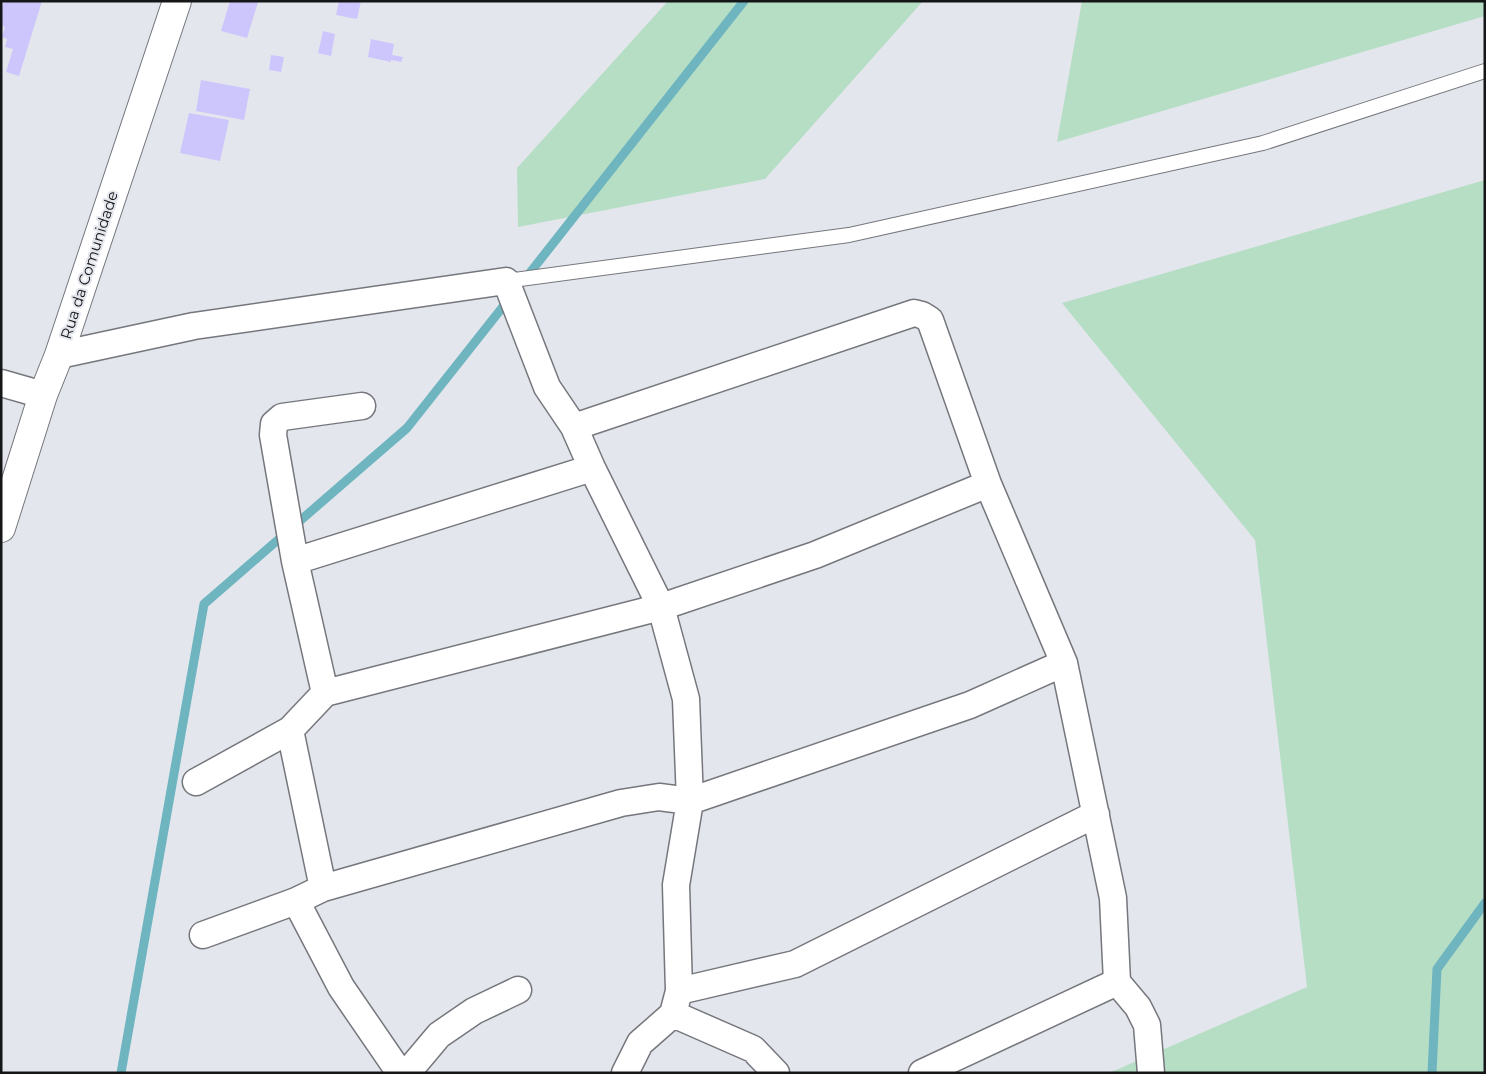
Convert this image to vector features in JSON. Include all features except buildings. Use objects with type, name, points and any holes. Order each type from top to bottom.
[{"type":"street","name":"Rua da Comunidade","points":[[1,528],[43,395],[59,355],[177,1]]},
{"type":"street","points":[[59,355],[194,326],[506,280],[547,387],[574,427],[592,468],[661,607],[686,699],[690,801],[676,885],[676,1003]]},
{"type":"street","points":[[574,427],[914,313],[922,314],[930,320],[988,484],[1064,663],[1114,898],[1117,982],[1138,1007],[1147,1025],[1151,1073]]},
{"type":"street","points":[[1,383],[43,395]]},
{"type":"street","points":[[325,693],[295,561],[273,435],[274,424],[282,416],[362,406]]},
{"type":"street","points":[[295,561],[592,468]]},
{"type":"street","points":[[196,782],[290,730],[325,693],[661,607],[815,555],[988,484]]},
{"type":"street","points":[[203,936],[296,901],[323,888],[621,803],[659,797],[690,801],[970,705],[1064,663]]},
{"type":"street","points":[[290,730],[323,888]]},
{"type":"street","points":[[624,1073],[640,1044],[676,1003],[795,964],[1096,814]]},
{"type":"street","points":[[296,901],[341,987],[400,1073]]},
{"type":"street","points":[[922,1073],[1117,982]]},
{"type":"street","points":[[407,1073],[439,1035],[474,1011],[518,990]]},
{"type":"street","points":[[676,1003],[753,1050],[776,1073]]},
{"type":"lane","points":[[506,280],[849,235],[1263,143],[1485,71]]},
{"type":"green space","points":[[668,1],[923,1],[765,179],[518,227],[517,168]]},
{"type":"green space","points":[[1082,1],[1485,1],[1485,16],[1057,142]]},
{"type":"green space","points":[[1485,180],[1485,1073],[1109,1073],[1307,987],[1255,540],[1062,303]]},
{"type":"waterway","points":[[525,279],[744,1]]},
{"type":"waterway","points":[[121,1073],[204,604],[407,428],[509,299]]},
{"type":"waterway","points":[[1432,1073],[1437,969],[1485,903]]}]
